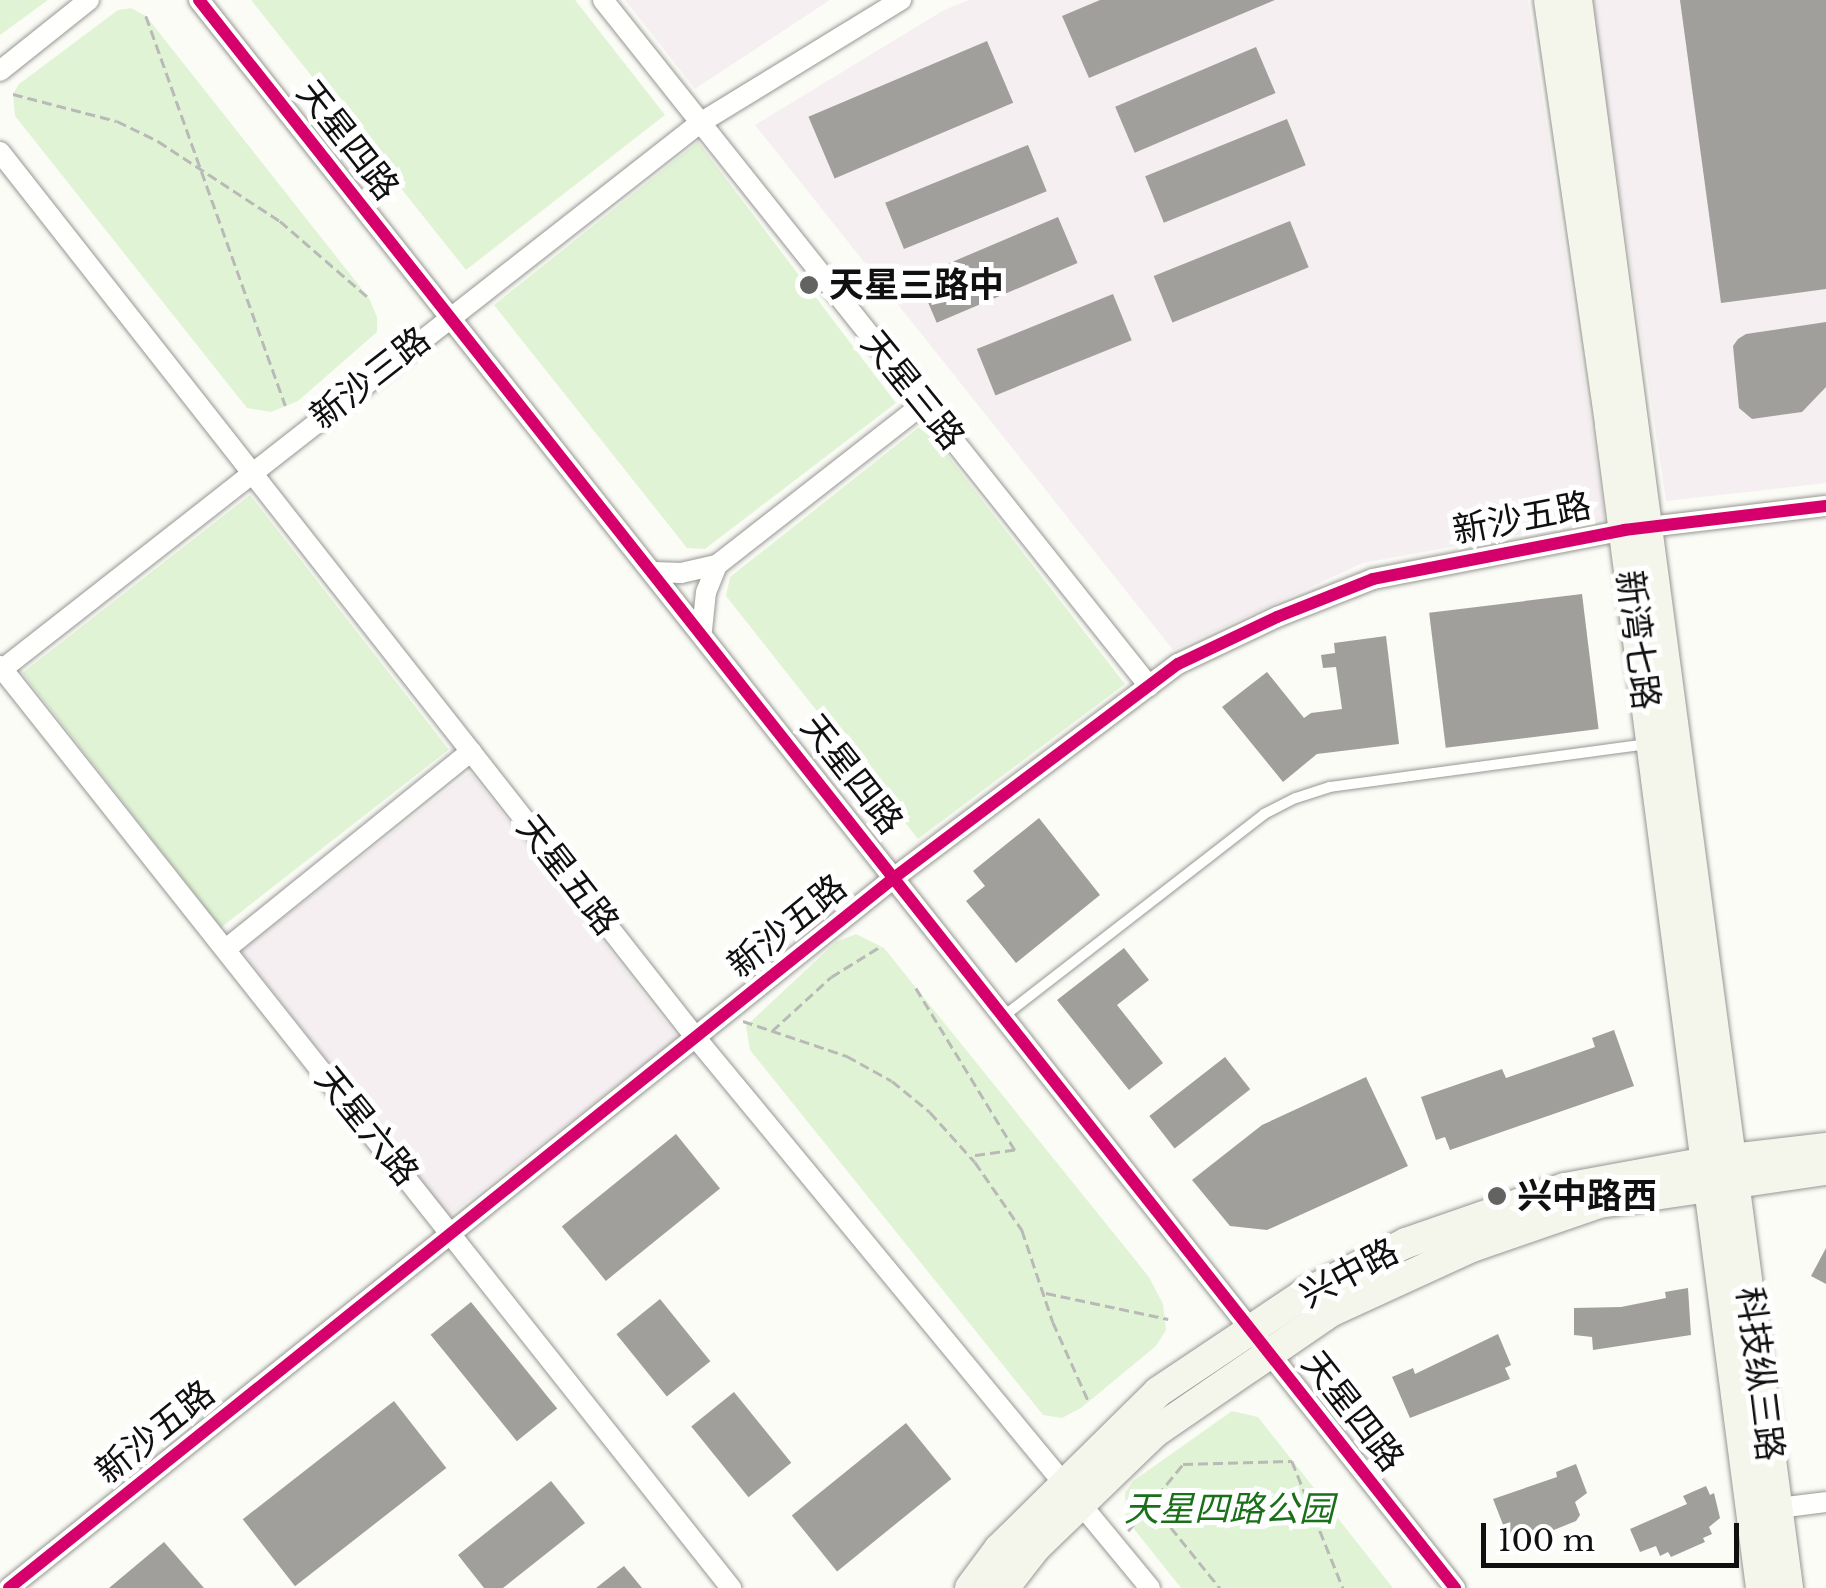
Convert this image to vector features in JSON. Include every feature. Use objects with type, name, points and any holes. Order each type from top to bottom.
[{"type":"street","points":[[0,71],[89,0]]},
{"type":"street","name":"天星四路","points":[[199,0],[702,631],[1455,1588]]},
{"type":"street","name":"天星三路","points":[[603,0],[1149,686]]},
{"type":"street","name":"新沙三路","points":[[1,669],[700,123],[901,0]]},
{"type":"street","name":"新湾七路","points":[[1549,0],[1637,528],[1652,744],[1721,1172]]},
{"type":"street","name":"新湾七路","points":[[1577,0],[1637,528],[1721,1172]]},
{"type":"street","name":"天星五路","points":[[0,152],[696,1038],[1150,1588]]},
{"type":"street","points":[[654,572],[681,574],[717,565],[924,403]]},
{"type":"street","name":"新沙五路","points":[[9,1588],[895,877],[1178,664],[1373,579],[1637,528],[1826,506]]},
{"type":"street","points":[[702,631],[706,592],[717,565]]},
{"type":"street","name":"天星六路","points":[[1,669],[731,1588]]},
{"type":"street","points":[[226,950],[470,751]]},
{"type":"street","name":"兴中路","points":[[1721,1172],[1826,1148]]},
{"type":"street","name":"兴中路","points":[[1004,1588],[1074,1493],[1158,1392],[1260,1342],[1306,1293],[1406,1242],[1564,1188],[1721,1172],[1826,1170]]},
{"type":"street","name":"科技纵三路","points":[[1721,1172],[1788,1588]]},
{"type":"street","name":"科技纵三路","points":[[1721,1172],[1761,1588]]},
{"type":"street","name":"兴中路","points":[[970,1588],[998,1549],[1074,1493]]},
{"type":"street","points":[[1778,1508],[1826,1502]]},
{"type":"lane","points":[[1004,1016],[1264,814],[1296,798],[1330,787],[1652,744]]},
{"type":"path","points":[[146,16],[286,406]]},
{"type":"path","points":[[13,94],[61,103],[117,121],[199,164],[280,221],[370,298]]},
{"type":"path","points":[[771,1032],[831,977],[881,946]]},
{"type":"path","points":[[916,988],[1015,1150],[970,1156]]},
{"type":"path","points":[[732,1008],[746,1026],[847,1056],[892,1081],[930,1112],[970,1156],[1022,1230],[1089,1402]]},
{"type":"path","points":[[1044,1293],[1168,1319]]},
{"type":"path","points":[[1116,1546],[1183,1464],[1292,1460],[1343,1588]]},
{"type":"path","points":[[1152,1504],[1220,1588]]},
{"type":"shaded area","points":[[625,0],[830,0],[695,89]]},
{"type":"shaded area","points":[[969,0],[1528,0],[1605,519],[1363,563],[1173,650],[755,125],[944,10]]},
{"type":"shaded area","points":[[1591,0],[1826,0],[1826,483],[1666,501]]},
{"type":"shaded area","points":[[470,772],[677,1038],[449,1216],[241,951]]},
{"type":"green space","points":[[0,0],[48,0],[0,35]]},
{"type":"green space","points":[[251,0],[575,0],[665,115],[466,270]]},
{"type":"green space","points":[[131,8],[146,16],[369,298],[377,317],[377,332],[298,401],[271,412],[247,408],[15,116],[13,94],[19,84],[118,10]]},
{"type":"green space","points":[[698,142],[896,403],[705,549],[687,548],[494,305]]},
{"type":"green space","points":[[923,424],[1125,684],[918,839],[726,596],[730,577]]},
{"type":"green space","points":[[250,495],[449,750],[221,927],[22,673]]},
{"type":"green space","points":[[856,934],[884,948],[1149,1277],[1163,1304],[1166,1330],[1156,1346],[1081,1408],[1062,1418],[1043,1415],[750,1050],[746,1026],[836,942]]},
{"type":"green space","name":"天星四路公园","points":[[1232,1411],[1258,1417],[1393,1588],[1181,1588],[1126,1519],[1125,1493],[1133,1481]]},
{"type":"building","points":[[1100,0],[1275,0],[1089,78],[1062,16]]},
{"type":"building","points":[[1680,0],[1826,0],[1826,289],[1721,303]]},
{"type":"building","points":[[987,41],[1013,103],[835,178],[808,117]]},
{"type":"building","points":[[1256,47],[1276,93],[1135,153],[1115,107]]},
{"type":"building","points":[[1287,119],[1306,165],[1164,223],[1145,176]]},
{"type":"building","points":[[1028,145],[1047,191],[904,249],[885,203]]},
{"type":"building","points":[[1058,217],[1078,263],[937,323],[917,277]]},
{"type":"building","points":[[1290,221],[1309,267],[1172,322],[1154,276]]},
{"type":"building","points":[[1113,294],[1132,340],[995,395],[977,349]]},
{"type":"building","points":[[1826,322],[1826,387],[1802,412],[1752,419],[1739,408],[1733,346],[1738,339],[1746,334]]},
{"type":"building","points":[[1582,594],[1599,729],[1446,748],[1429,613]]},
{"type":"building","points":[[1386,636],[1399,744],[1317,754],[1283,782],[1222,707],[1267,672],[1304,718],[1311,713],[1342,709],[1336,667],[1323,668],[1321,655],[1335,653],[1334,643]]},
{"type":"building","points":[[1039,818],[1100,895],[1016,963],[966,901],[985,886],[973,871]]},
{"type":"building","points":[[1124,948],[1149,980],[1117,1005],[1163,1063],[1129,1090],[1057,1000]]},
{"type":"building","points":[[1614,1030],[1634,1086],[1450,1150],[1445,1137],[1436,1140],[1421,1097],[1502,1069],[1506,1078],[1595,1047],[1592,1038]]},
{"type":"building","points":[[1225,1057],[1250,1089],[1175,1148],[1149,1116]]},
{"type":"building","points":[[1366,1077],[1408,1166],[1267,1230],[1230,1226],[1192,1180],[1262,1125]]},
{"type":"building","points":[[676,1134],[720,1188],[606,1281],[562,1227]]},
{"type":"building","points":[[1826,1248],[1826,1284],[1811,1276]]},
{"type":"building","points":[[1688,1288],[1691,1335],[1593,1350],[1592,1337],[1574,1335],[1574,1308],[1621,1307],[1666,1298],[1665,1292]]},
{"type":"building","points":[[660,1299],[710,1361],[667,1396],[616,1334]]},
{"type":"building","points":[[471,1302],[557,1408],[517,1441],[431,1335]]},
{"type":"building","points":[[1498,1334],[1511,1365],[1505,1368],[1510,1379],[1410,1418],[1392,1377],[1413,1368],[1415,1374]]},
{"type":"building","points":[[734,1392],[791,1463],[749,1497],[691,1427]]},
{"type":"building","points":[[394,1401],[446,1468],[295,1586],[243,1519]]},
{"type":"building","points":[[906,1423],[951,1479],[837,1571],[792,1516]]},
{"type":"building","points":[[1576,1464],[1587,1493],[1575,1502],[1580,1515],[1576,1521],[1539,1536],[1536,1529],[1526,1533],[1524,1528],[1507,1535],[1493,1499],[1557,1477],[1556,1472]]},
{"type":"building","points":[[551,1481],[585,1523],[503,1588],[484,1588],[458,1555]]},
{"type":"building","points":[[1706,1486],[1710,1495],[1714,1493],[1720,1518],[1709,1527],[1712,1534],[1703,1538],[1705,1542],[1671,1557],[1668,1552],[1660,1556],[1656,1546],[1640,1552],[1630,1529],[1687,1504],[1683,1496]]},
{"type":"building","points":[[164,1542],[204,1588],[109,1588]]},
{"type":"building","points":[[624,1566],[642,1588],[596,1588]]},
{"type":"cycle path","points":[[199,0],[1455,1588]]},
{"type":"cycle path","points":[[9,1588],[895,877],[1178,664],[1277,617],[1373,579],[1624,530],[1826,506]]},
{"type":"place","name":"天星三路中","points":[[809,285]]},
{"type":"place","name":"兴中路西","points":[[1497,1196]]}]
